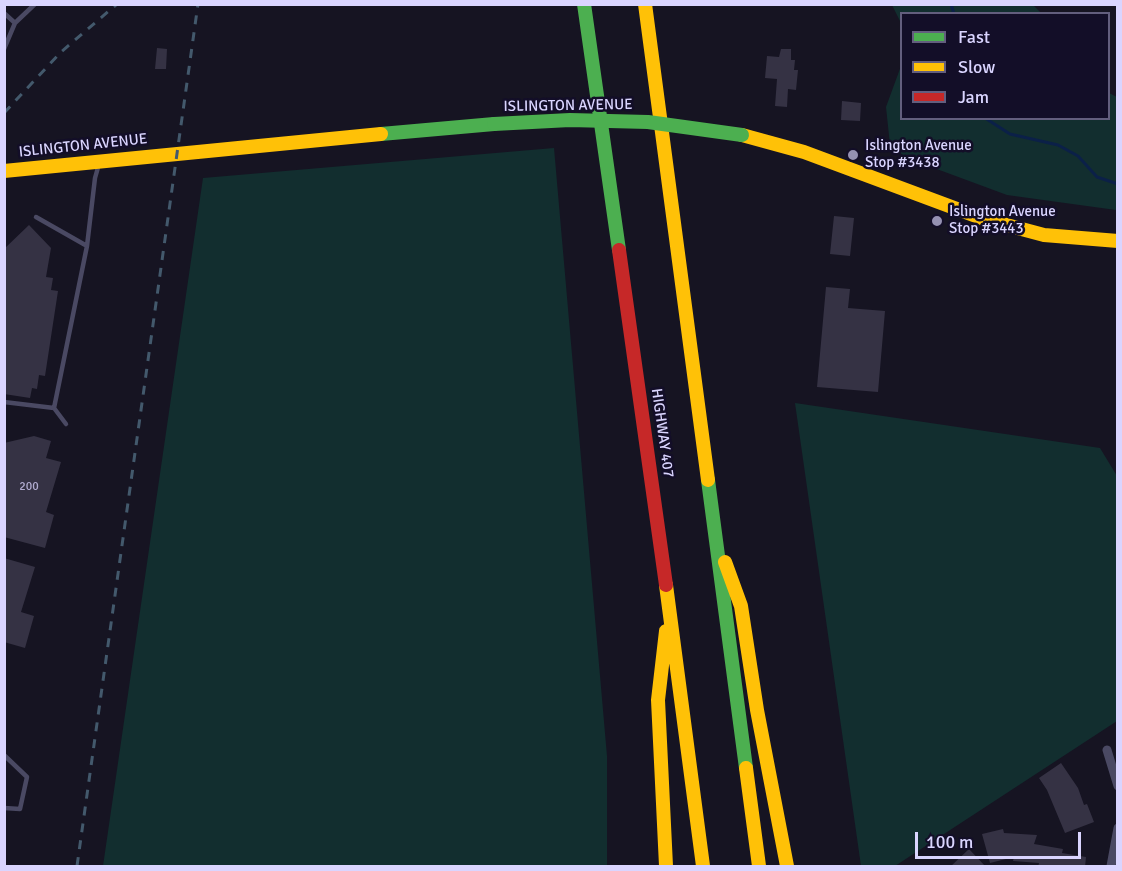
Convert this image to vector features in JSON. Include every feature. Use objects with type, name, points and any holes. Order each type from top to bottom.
[{"type":"main road","name":"HIGHWAY 407","points":[[584,4],[669,603],[703,867]]},
{"type":"main road","points":[[645,4],[759,867]]},
{"type":"main road","name":"ISLINGTON AVENUE","points":[[4,171],[494,124],[570,120],[648,122],[742,135],[804,152],[984,219],[1044,235],[1118,241]]},
{"type":"main road","points":[[714,534],[741,606],[759,720],[787,867]]},
{"type":"main road","points":[[666,867],[658,700],[669,603]]},
{"type":"street","points":[[1107,750],[1118,786]]},
{"type":"street","points":[[1111,867],[1118,828]]},
{"type":"lane","points":[[4,49],[15,23],[35,4]]},
{"type":"lane","points":[[4,13],[15,23]]},
{"type":"lane","points":[[54,408],[87,246],[95,178],[100,161]]},
{"type":"lane","points":[[36,217],[87,246]]},
{"type":"lane","points":[[4,402],[54,408],[66,424]]},
{"type":"lane","points":[[4,755],[27,777],[20,810],[4,808]]},
{"type":"green space","points":[[892,5],[1033,5],[1040,12],[900,12],[900,21]]},
{"type":"green space","points":[[900,69],[900,120],[1110,120],[1110,94],[1117,97],[1117,217],[1116,210],[1007,195],[907,158],[890,145],[886,107]]},
{"type":"green space","points":[[554,148],[607,756],[607,866],[103,866],[203,178]]},
{"type":"green space","points":[[795,403],[1100,448],[1117,476],[1117,721],[895,866],[861,866]]},
{"type":"building","points":[[157,48],[167,49],[166,69],[155,69]]},
{"type":"building","points":[[781,49],[791,49],[791,60],[795,60],[794,70],[798,70],[796,90],[788,89],[787,107],[775,106],[777,79],[765,78],[767,56],[779,57]]},
{"type":"building","points":[[842,101],[861,103],[860,121],[841,120]]},
{"type":"building","points":[[834,216],[854,218],[850,256],[830,254]]},
{"type":"building","points":[[29,225],[51,248],[46,277],[53,278],[51,290],[58,291],[45,376],[39,375],[37,389],[32,388],[30,398],[4,394],[4,249]]},
{"type":"building","points":[[826,287],[850,289],[848,308],[885,311],[878,392],[817,387]]},
{"type":"building","points":[[34,436],[51,441],[46,458],[61,462],[46,512],[54,515],[45,548],[4,537],[4,443]]},
{"type":"building","points":[[4,558],[35,567],[21,612],[34,616],[25,648],[4,642]]},
{"type":"building","points":[[1061,763],[1078,788],[1084,805],[1087,804],[1094,822],[1065,833],[1047,790],[1039,778]]},
{"type":"building","points":[[1003,829],[1004,833],[1037,835],[1034,844],[1063,849],[1062,853],[1086,857],[1085,867],[1038,867],[1039,863],[1013,861],[1014,857],[990,863],[982,834]]},
{"type":"building","points":[[969,849],[986,867],[950,867]]},
{"type":"waterway","points":[[951,4],[953,12]]},
{"type":"waterway","points":[[988,120],[1010,134],[1058,145],[1078,156],[1097,177],[1118,184]]},
{"type":"railway","points":[[4,113],[61,52],[117,4]]},
{"type":"railway","points":[[77,866],[198,4]]},
{"type":"traffic: fast","points":[[584,4],[619,250]]},
{"type":"traffic: fast","points":[[494,124],[570,120],[648,122],[742,135]]},
{"type":"traffic: fast","points":[[381,134],[494,124]]},
{"type":"traffic: fast","points":[[708,480],[746,768]]},
{"type":"traffic: slow","points":[[645,4],[708,480]]},
{"type":"traffic: slow","points":[[4,171],[381,134]]},
{"type":"traffic: slow","points":[[742,135],[804,152],[984,219],[1044,235],[1118,241]]},
{"type":"traffic: slow","points":[[725,562],[741,606],[757,710],[787,866]]},
{"type":"traffic: slow","points":[[666,585],[703,866]]},
{"type":"traffic: slow","points":[[666,631],[658,700],[666,866]]},
{"type":"traffic: slow","points":[[746,768],[759,866]]},
{"type":"traffic: jam","points":[[619,250],[666,585]]},
{"type":"place","name":"Islington Avenue Stop #3438","points":[[853,155]]},
{"type":"place","name":"Islington Avenue Stop #3443","points":[[937,221]]}]
